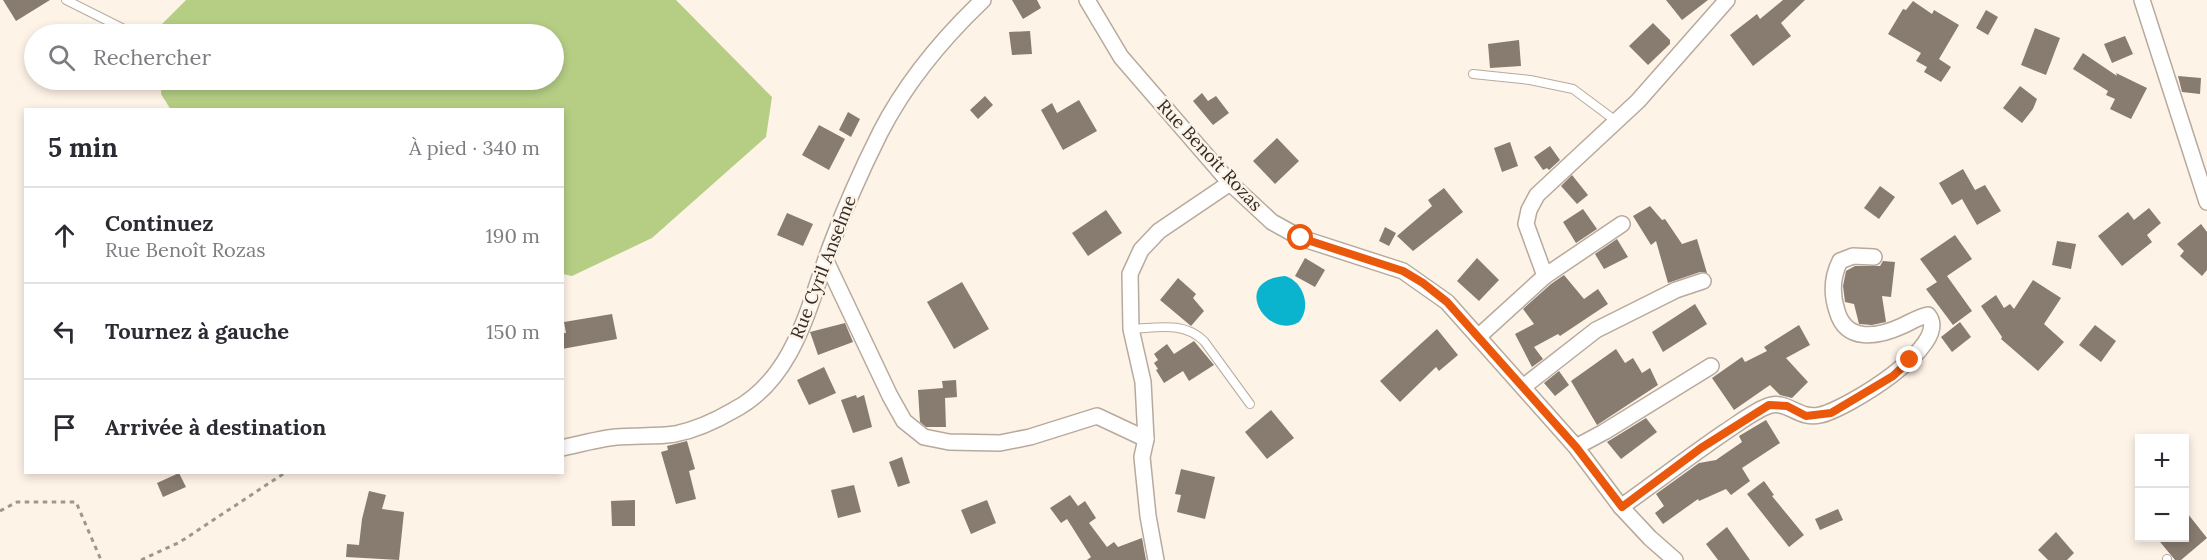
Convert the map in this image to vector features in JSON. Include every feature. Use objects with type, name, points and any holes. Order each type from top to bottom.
[{"type":"street","name":"Rue Cyril Anselme","points":[[564,448],[617,437],[677,434],[735,410],[752,399],[769,383],[802,327],[855,186],[881,131],[904,92],[933,51],[982,0]]},
{"type":"street","name":"Rue Benoît Rozas","points":[[1087,0],[1121,57],[1230,183],[1272,222],[1301,238],[1403,271],[1447,302],[1576,447],[1622,507],[1650,538],[1675,560]]},
{"type":"street","points":[[1545,276],[1526,224],[1529,210],[1537,195],[1638,101],[1727,0]]},
{"type":"street","points":[[2142,0],[2207,202]]},
{"type":"street","points":[[1156,560],[1148,516],[1142,457],[1146,439],[1143,382],[1131,329],[1130,274],[1141,250],[1159,231],[1230,183]]},
{"type":"street","points":[[1478,337],[1545,276],[1623,224]]},
{"type":"street","points":[[1622,507],[1701,448],[1769,405],[1787,406],[1806,416],[1831,413],[1893,376],[1910,360],[1927,340],[1933,326],[1928,315],[1885,333],[1871,335],[1859,334],[1847,328],[1839,320],[1833,298],[1834,273],[1840,261],[1853,256],[1874,256]]},
{"type":"street","points":[[826,261],[890,396],[904,421],[924,437],[949,442],[1000,443],[1030,437],[1097,416],[1146,439]]},
{"type":"street","points":[[1523,387],[1596,330],[1676,290],[1703,282]]},
{"type":"street","points":[[1576,447],[1711,366]]},
{"type":"lane","points":[[66,0],[114,24]]},
{"type":"lane","points":[[1473,74],[1530,80],[1573,89],[1616,121]]},
{"type":"lane","points":[[1131,329],[1185,328],[1195,333],[1204,341],[1250,404]]},
{"type":"path","points":[[141,560],[180,543],[283,474]]},
{"type":"path","points":[[0,511],[17,502],[76,502],[101,560]]},
{"type":"green space","points":[[186,0],[676,0],[772,97],[766,137],[652,238],[572,276],[564,274],[564,108],[170,108],[161,94],[161,90],[564,90],[564,24],[162,24]]},
{"type":"water","points":[[1285,276],[1297,283],[1305,302],[1303,316],[1299,322],[1287,326],[1275,323],[1266,317],[1259,308],[1256,297],[1259,288],[1268,280]]},
{"type":"building","points":[[3,0],[50,0],[16,21]]},
{"type":"building","points":[[1012,0],[1037,0],[1041,8],[1023,19]]},
{"type":"building","points":[[1666,0],[1708,0],[1682,20]]},
{"type":"building","points":[[1783,0],[1805,0],[1781,23],[1791,36],[1753,66],[1730,35],[1757,14],[1760,19]]},
{"type":"building","points":[[1913,1],[1932,14],[1934,10],[1959,25],[1939,59],[1951,67],[1941,82],[1924,72],[1927,67],[1916,61],[1921,53],[1888,34],[1903,9],[1906,10]]},
{"type":"building","points":[[1986,10],[1998,17],[1988,35],[1976,28]]},
{"type":"building","points":[[1653,23],[1670,40],[1670,44],[1648,65],[1629,46]]},
{"type":"building","points":[[2035,28],[2060,38],[2046,75],[2021,65]]},
{"type":"building","points":[[1030,31],[1032,54],[1012,55],[1009,32]]},
{"type":"building","points":[[2125,36],[2133,54],[2112,63],[2104,44]]},
{"type":"building","points":[[1519,40],[1521,66],[1490,68],[1488,44]]},
{"type":"building","points":[[2083,53],[2117,76],[2116,73],[2147,88],[2131,119],[2110,109],[2115,99],[2106,95],[2108,91],[2073,69]]},
{"type":"building","points":[[2178,76],[2201,78],[2200,94],[2182,92]]},
{"type":"building","points":[[2020,86],[2037,99],[2033,109],[2022,123],[2003,108]]},
{"type":"building","points":[[1202,93],[1208,101],[1216,96],[1229,113],[1213,125],[1193,101]]},
{"type":"building","points":[[985,96],[993,105],[978,119],[970,110]]},
{"type":"building","points":[[1079,100],[1097,131],[1063,150],[1041,110],[1052,103],[1057,113]]},
{"type":"building","points":[[848,112],[860,119],[851,137],[839,130]]},
{"type":"building","points":[[819,125],[845,139],[829,170],[802,155]]},
{"type":"building","points":[[1277,138],[1299,161],[1275,184],[1253,161]]},
{"type":"building","points":[[1510,142],[1518,166],[1502,172],[1494,148]]},
{"type":"building","points":[[1550,146],[1560,160],[1549,170],[1547,168],[1543,170],[1534,157]]},
{"type":"building","points":[[1963,169],[1975,190],[1985,185],[2001,211],[1977,225],[1962,199],[1952,205],[1939,183]]},
{"type":"building","points":[[1572,175],[1588,195],[1577,204],[1561,186]]},
{"type":"building","points":[[1880,186],[1895,197],[1879,219],[1864,208]]},
{"type":"building","points":[[1444,188],[1463,212],[1413,251],[1397,236],[1432,206],[1428,200]]},
{"type":"building","points":[[1650,206],[1662,220],[1665,219],[1682,244],[1697,239],[1707,273],[1700,272],[1668,283],[1656,241],[1651,245],[1633,216]]},
{"type":"building","points":[[2149,208],[2161,223],[2147,235],[2152,242],[2122,266],[2098,236],[2128,212],[2134,220]]},
{"type":"building","points":[[1583,209],[1597,229],[1576,243],[1563,222]]},
{"type":"building","points":[[1106,210],[1122,233],[1088,256],[1072,233]]},
{"type":"building","points":[[787,213],[813,224],[803,246],[777,235]]},
{"type":"building","points":[[2201,224],[2207,232],[2207,270],[2202,276],[2180,256],[2184,251],[2177,244]]},
{"type":"building","points":[[1385,227],[1396,233],[1389,246],[1379,241]]},
{"type":"building","points":[[1955,235],[1972,259],[1947,276],[1972,311],[1953,325],[1926,289],[1937,282],[1920,259]]},
{"type":"building","points":[[1617,239],[1628,257],[1604,269],[1595,254]]},
{"type":"building","points":[[2057,241],[2076,244],[2071,269],[2052,265]]},
{"type":"building","points":[[1305,258],[1325,270],[1315,287],[1295,276]]},
{"type":"building","points":[[1477,258],[1499,280],[1479,301],[1457,281]]},
{"type":"building","points":[[1883,261],[1895,262],[1891,297],[1882,296],[1886,322],[1872,325],[1859,324],[1854,304],[1845,302],[1843,286],[1846,271],[1855,266],[1880,266]]},
{"type":"building","points":[[1564,275],[1584,299],[1598,289],[1608,304],[1560,336],[1558,334],[1534,347],[1543,359],[1532,367],[1515,334],[1534,324],[1523,309]]},
{"type":"building","points":[[1178,278],[1196,294],[1193,298],[1204,311],[1191,326],[1160,300]]},
{"type":"building","points":[[2033,280],[2061,298],[2044,324],[2064,342],[2038,371],[2001,339],[2002,337],[1981,306],[1996,295],[2004,308],[2010,304],[2014,309]]},
{"type":"building","points":[[962,282],[989,329],[954,349],[927,302]]},
{"type":"building","points":[[1695,304],[1707,324],[1663,352],[1652,332]]},
{"type":"building","points":[[612,314],[617,339],[564,349],[564,333],[566,333],[564,322]]},
{"type":"building","points":[[1960,322],[1971,337],[1952,352],[1941,337]]},
{"type":"building","points":[[845,323],[853,342],[818,355],[810,332]]},
{"type":"building","points":[[1799,325],[1810,345],[1786,358],[1808,382],[1792,398],[1780,395],[1770,385],[1734,410],[1712,378],[1742,357],[1745,362],[1767,351],[1764,347]]},
{"type":"building","points":[[2095,325],[2116,341],[2101,362],[2079,345]]},
{"type":"building","points":[[1437,329],[1458,355],[1439,371],[1436,367],[1400,402],[1380,381]]},
{"type":"building","points":[[1194,341],[1214,365],[1189,381],[1183,371],[1164,383],[1156,370],[1158,369],[1154,363],[1158,360],[1154,354],[1167,344],[1174,354]]},
{"type":"building","points":[[1616,349],[1625,363],[1633,358],[1642,373],[1650,368],[1658,385],[1597,425],[1571,381]]},
{"type":"building","points":[[824,367],[836,393],[809,405],[797,380]]},
{"type":"building","points":[[1559,371],[1569,385],[1555,396],[1544,383]]},
{"type":"building","points":[[956,380],[957,397],[945,398],[946,427],[926,427],[920,422],[918,390],[943,388],[942,381]]},
{"type":"building","points":[[856,395],[857,398],[864,395],[872,427],[853,433],[841,400]]},
{"type":"building","points":[[1271,410],[1294,438],[1267,459],[1245,432]]},
{"type":"building","points":[[1646,418],[1657,432],[1621,459],[1607,442]]},
{"type":"building","points":[[1766,420],[1780,443],[1742,468],[1750,481],[1731,495],[1726,489],[1699,501],[1698,499],[1663,524],[1655,513],[1664,506],[1656,494],[1699,463],[1716,460],[1742,442],[1739,436]]},
{"type":"building","points":[[687,441],[695,469],[689,471],[696,499],[676,504],[661,452],[668,450],[667,446]]},
{"type":"building","points":[[902,457],[910,483],[898,487],[889,462]]},
{"type":"building","points":[[1181,469],[1215,477],[1205,519],[1177,512],[1181,495],[1175,494]]},
{"type":"building","points":[[180,474],[186,487],[163,497],[157,483]]},
{"type":"building","points":[[1764,481],[1774,495],[1772,496],[1804,535],[1789,547],[1747,494]]},
{"type":"building","points":[[854,485],[861,512],[838,518],[831,490]]},
{"type":"building","points":[[369,491],[386,495],[382,509],[404,512],[399,560],[346,557],[347,544],[359,545]]},
{"type":"building","points":[[1070,495],[1078,506],[1085,501],[1096,518],[1089,523],[1107,547],[1114,542],[1118,547],[1142,538],[1146,560],[1087,560],[1091,557],[1067,519],[1061,523],[1050,508]]},
{"type":"building","points":[[635,500],[635,526],[612,526],[611,501]]},
{"type":"building","points":[[987,500],[996,523],[971,534],[961,510]]},
{"type":"building","points":[[1838,509],[1843,520],[1820,530],[1815,519]]},
{"type":"building","points":[[2189,515],[2207,538],[2181,560],[2175,560],[2160,542],[2189,542]]},
{"type":"building","points":[[1727,527],[1750,560],[1718,560],[1706,544]]},
{"type":"building","points":[[2056,532],[2074,553],[2067,560],[2048,560],[2038,550]]},
{"type":"route","points":[[1301,238],[1403,271],[1447,302],[1576,447],[1622,507],[1701,448],[1769,405],[1787,406],[1806,416],[1831,413],[1893,376],[1910,360]]}]
